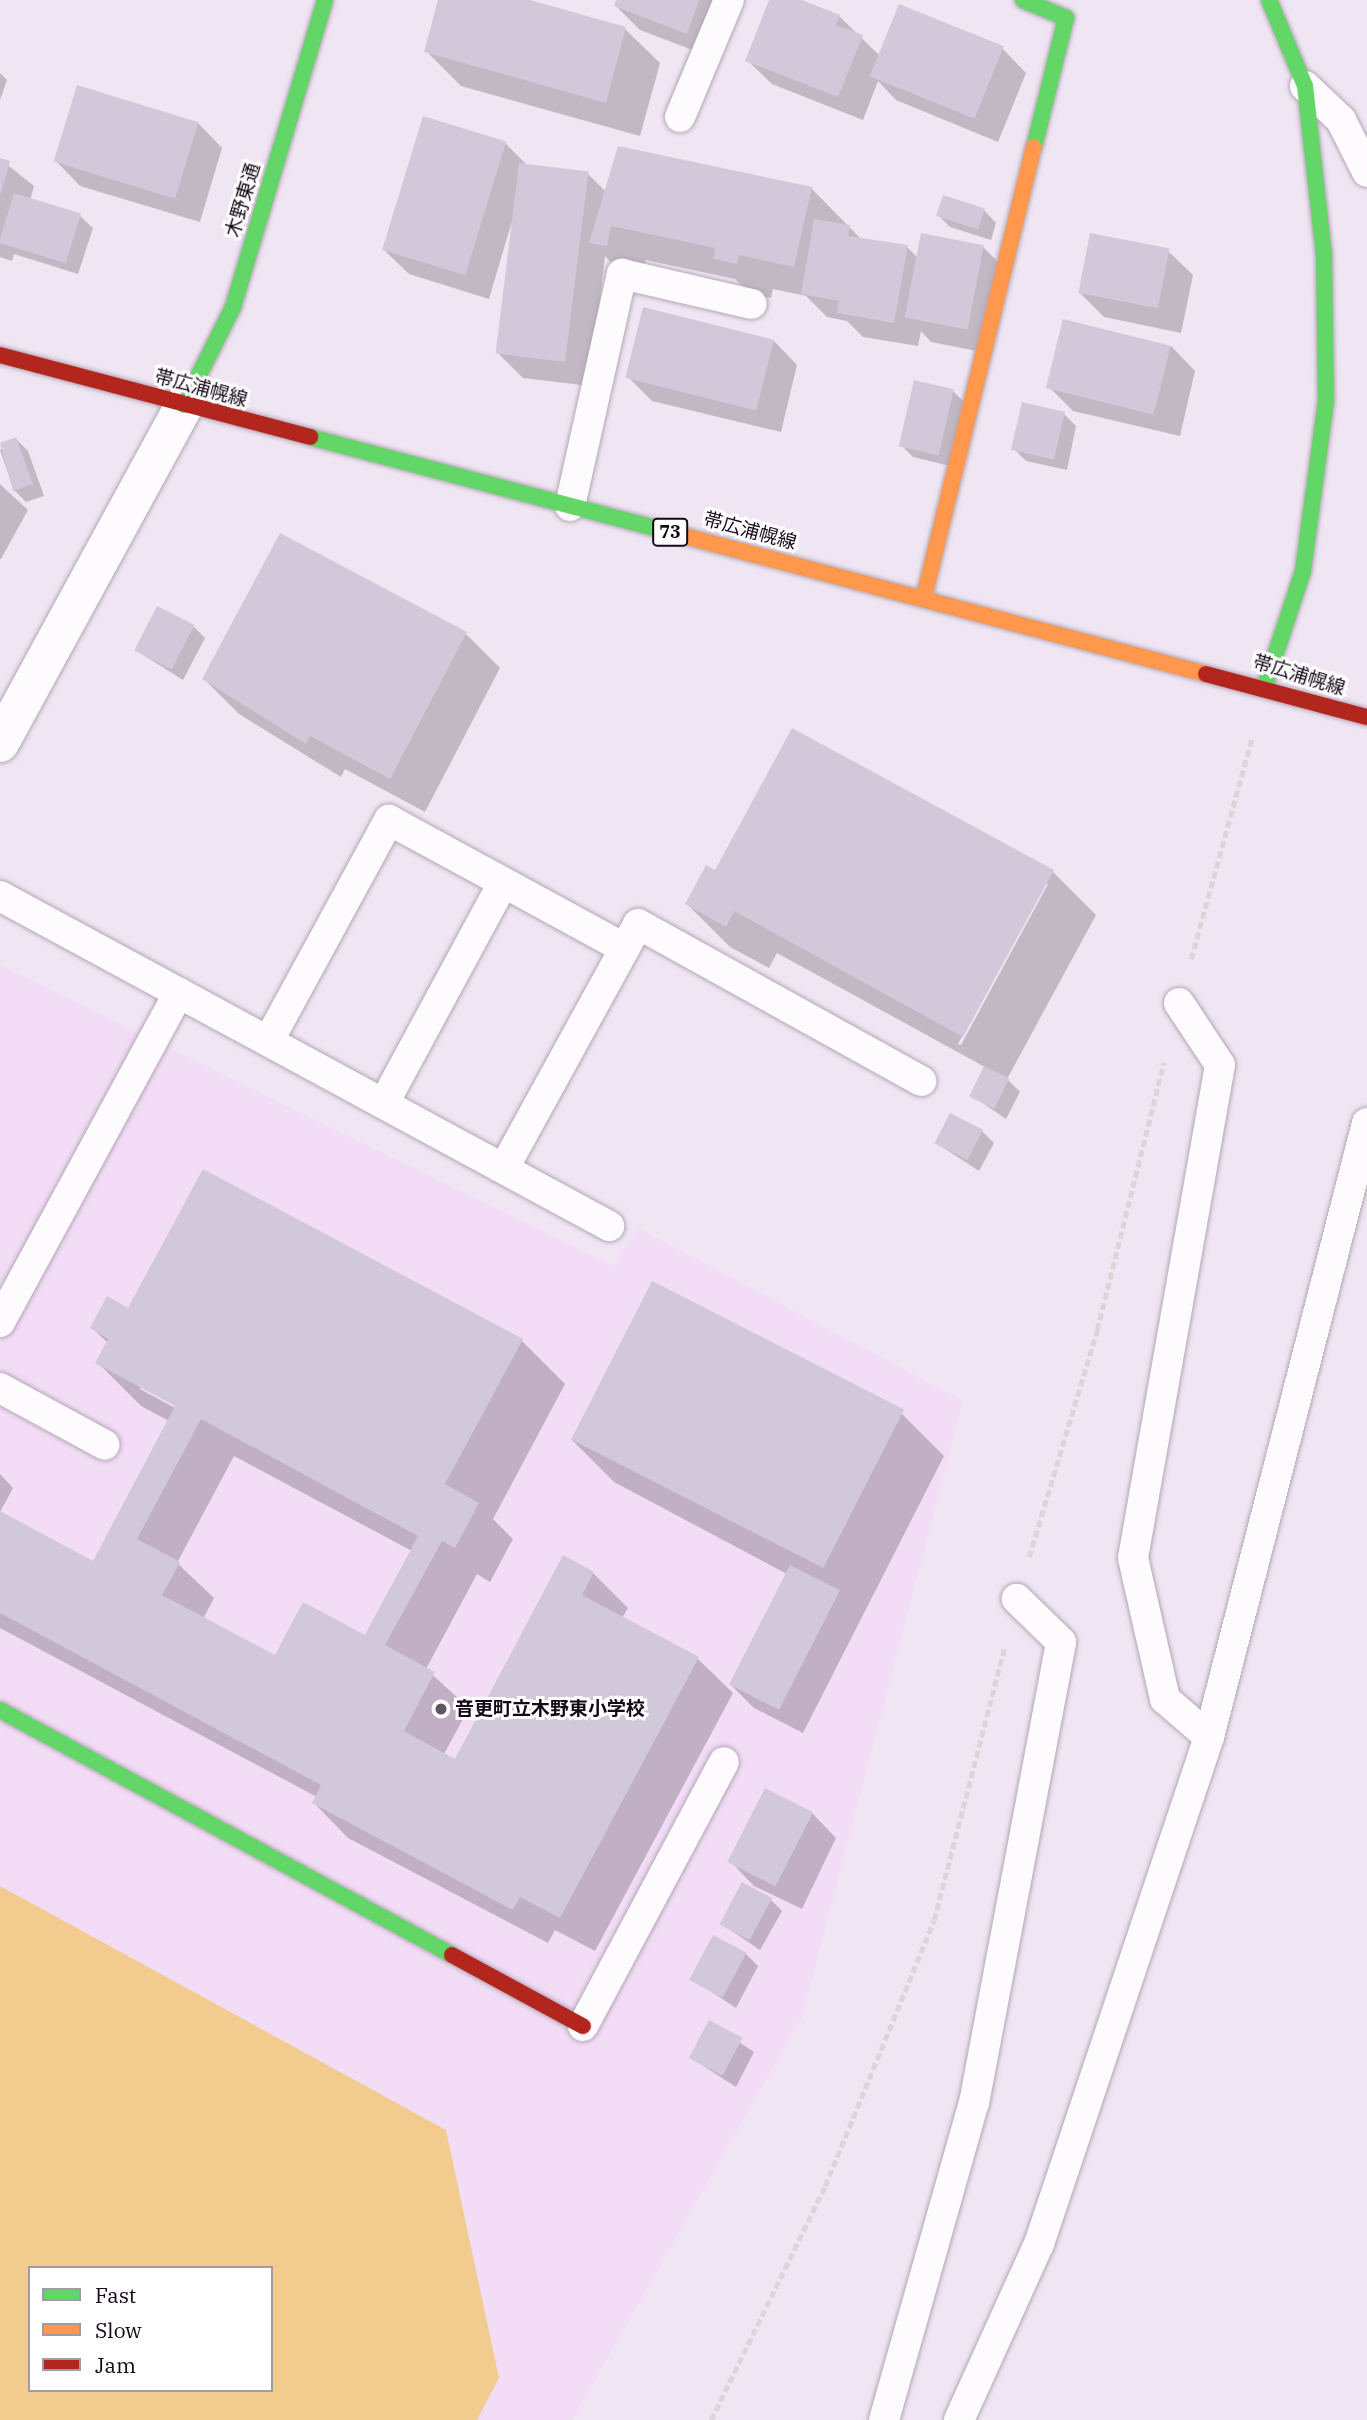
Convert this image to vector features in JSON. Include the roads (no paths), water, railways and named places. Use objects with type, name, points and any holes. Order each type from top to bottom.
[{"type":"street","name":"木野東通","points":[[184,405],[233,307],[325,0]]},
{"type":"street","points":[[924,597],[1066,18],[1023,0]]},
{"type":"street","points":[[1265,686],[1303,571],[1326,401],[1324,255],[1305,86],[1269,0]]},
{"type":"street","name":"帯広浦幌線","points":[[0,355],[1265,686],[1367,717]]},
{"type":"street","points":[[0,743],[184,405]]},
{"type":"street","points":[[0,1710],[583,2026]]},
{"type":"lane","points":[[680,117],[729,0]]},
{"type":"lane","points":[[1305,86],[1341,120],[1367,172]]},
{"type":"lane","points":[[570,506],[622,274],[752,304]]},
{"type":"lane","points":[[269,1040],[389,820],[624,948]]},
{"type":"lane","points":[[384,1103],[503,883]]},
{"type":"lane","points":[[0,896],[609,1226]]},
{"type":"lane","points":[[504,1168],[638,924],[921,1082]]},
{"type":"lane","points":[[0,1322],[178,992]]},
{"type":"lane","points":[[1179,1003],[1220,1065],[1133,1558],[1165,1699],[1209,1737]]},
{"type":"lane","points":[[958,2420],[1039,2244],[1209,1737],[1367,1123]]},
{"type":"lane","points":[[0,1388],[105,1445]]},
{"type":"lane","points":[[884,2420],[974,2102],[1061,1642],[1017,1599]]},
{"type":"lane","points":[[583,2026],[724,1762]]},
{"type":"place","name":"音更町立木野東小学校","points":[[441,1709]]}]
